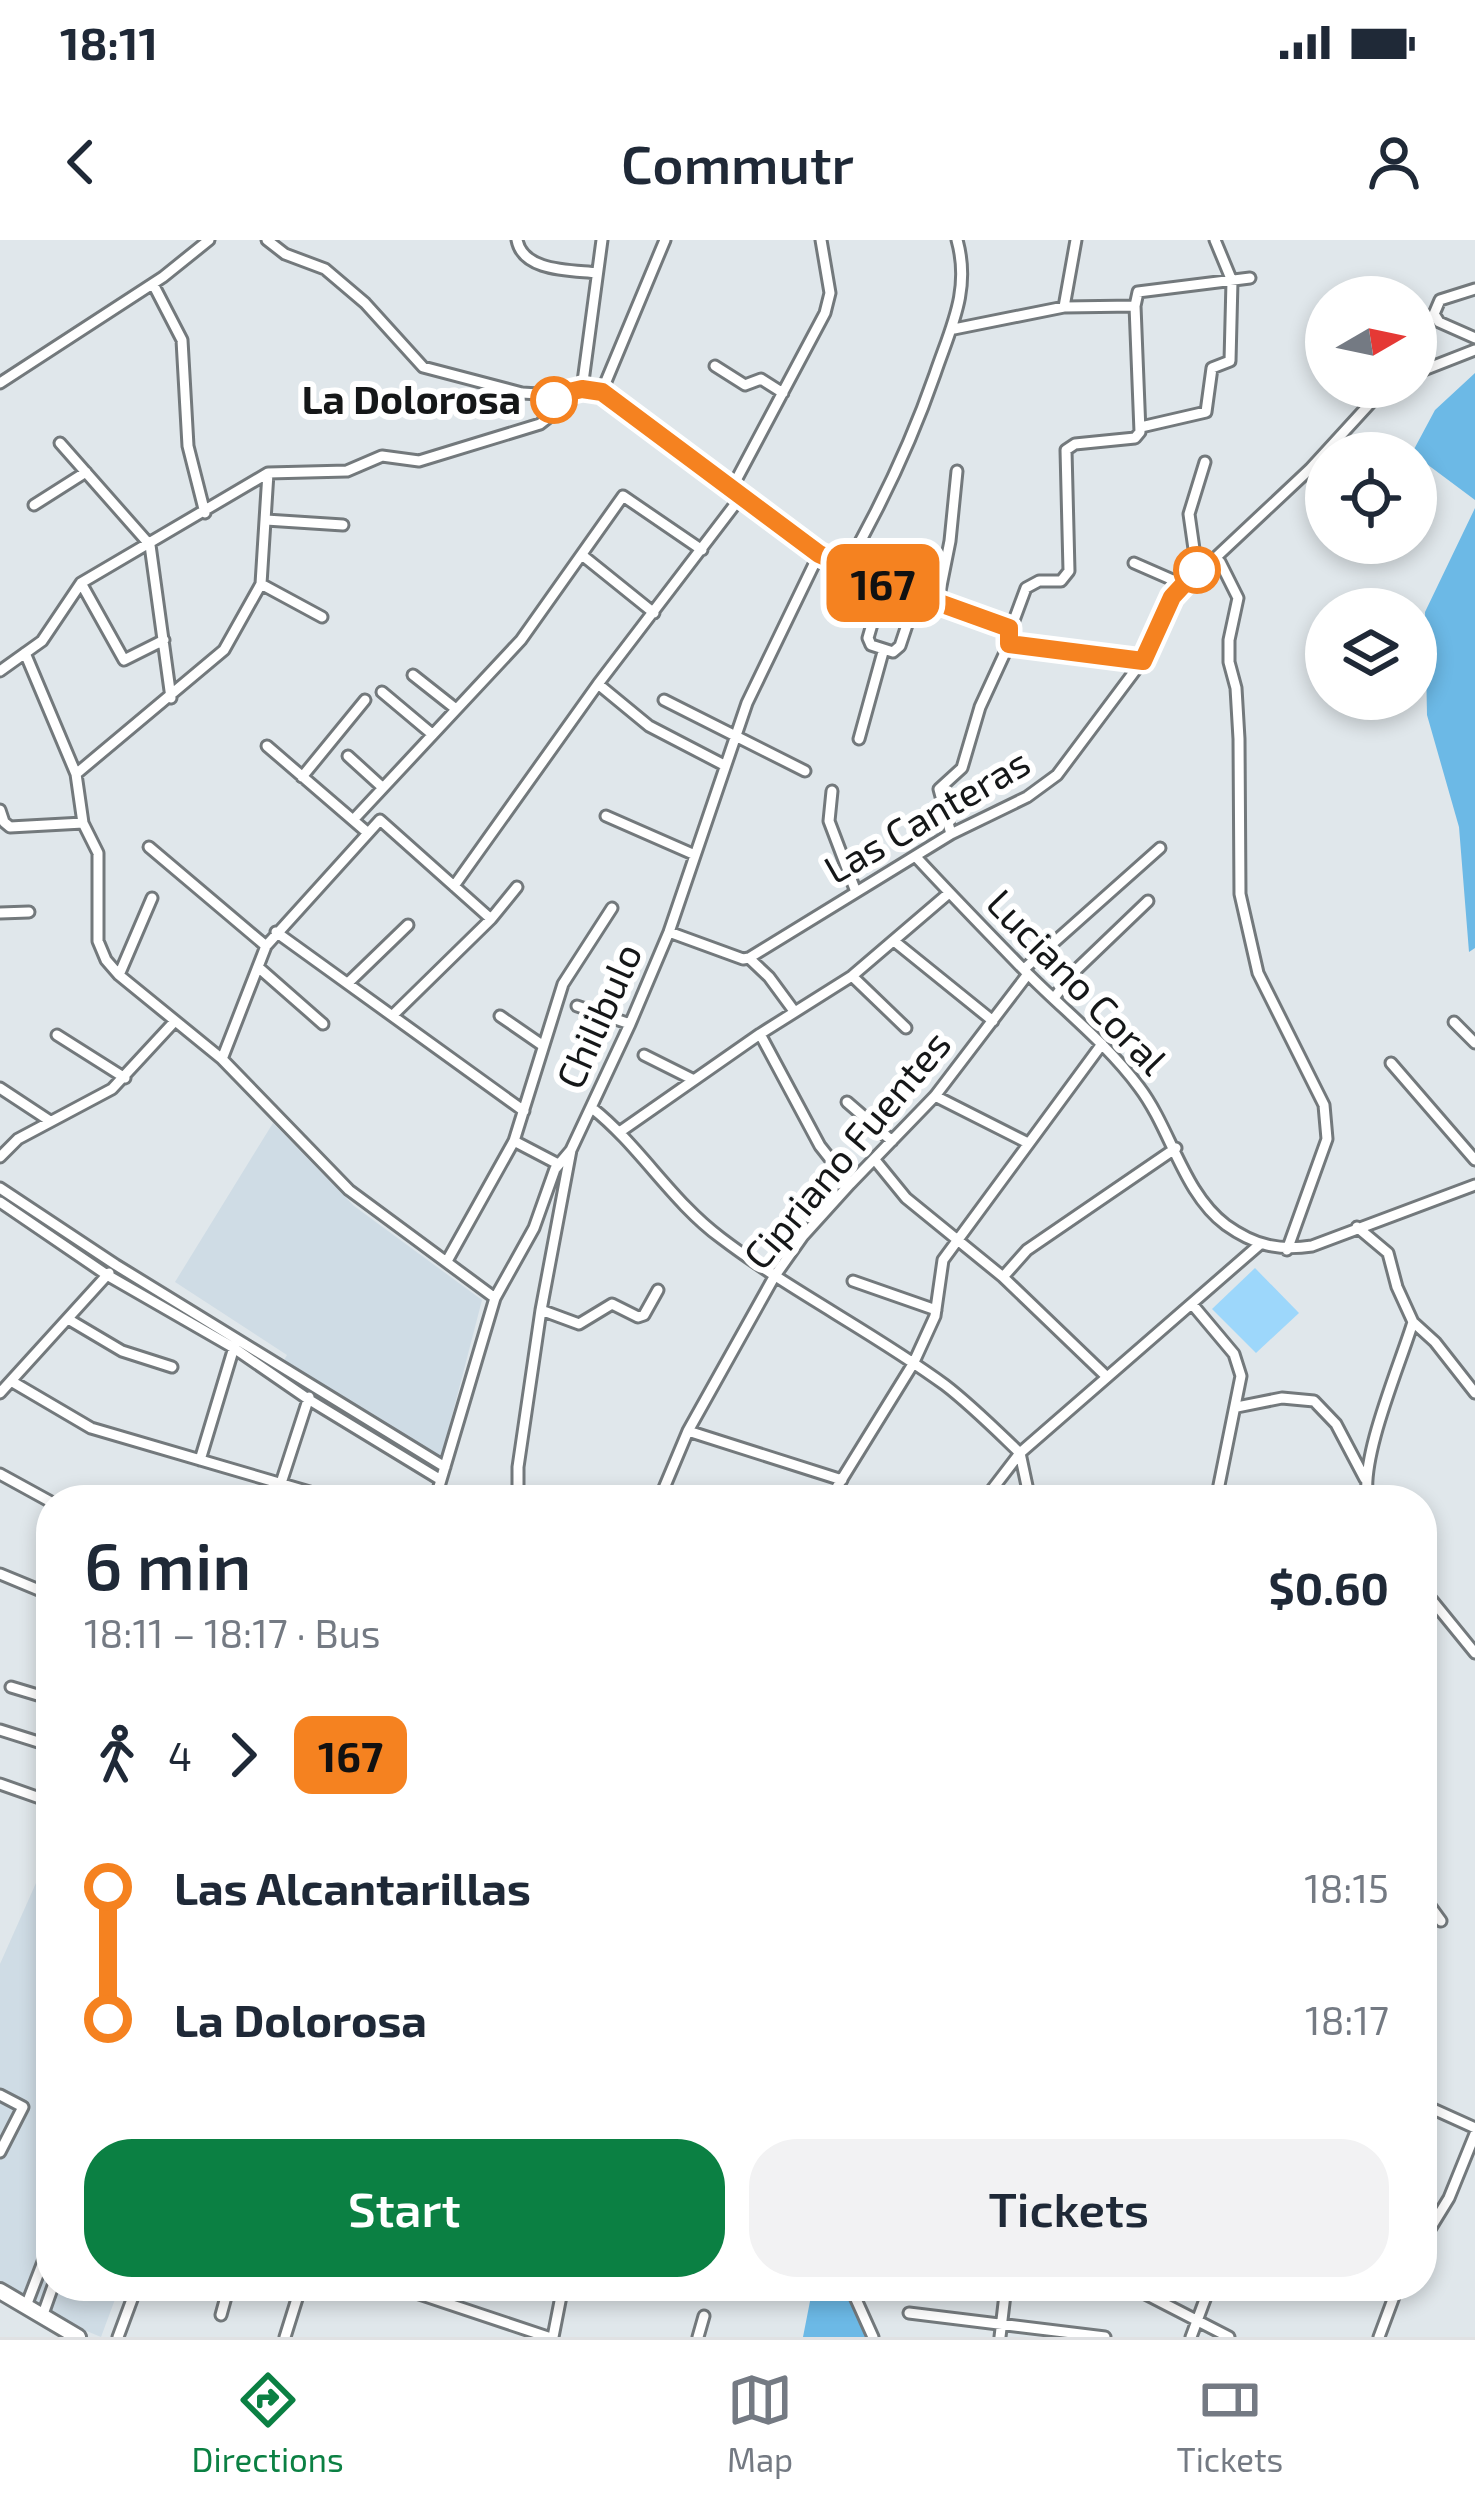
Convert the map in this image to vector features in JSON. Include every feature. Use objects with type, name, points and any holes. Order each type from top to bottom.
[{"type":"main road","points":[[0,2291],[60,2333],[78,2337]]},
{"type":"street","points":[[0,382],[153,284],[209,240]]},
{"type":"street","points":[[267,240],[285,254],[325,269],[364,303],[423,368],[522,393],[602,392],[819,554],[1010,631]]},
{"type":"street","points":[[517,240],[519,250],[530,260],[560,270],[597,273]]},
{"type":"street","points":[[582,389],[602,240]]},
{"type":"street","points":[[602,392],[664,240]]},
{"type":"street","points":[[733,486],[826,313],[830,293],[821,240]]},
{"type":"street","points":[[846,567],[887,496],[954,329],[962,290],[957,240]]},
{"type":"street","points":[[1064,307],[1076,240]]},
{"type":"street","points":[[1142,427],[1206,412],[1210,373],[1230,361],[1232,281],[1215,240]]},
{"type":"street","points":[[951,834],[940,787],[962,768],[1026,588],[1039,581],[1060,580],[1069,571],[1066,450],[1075,444],[1135,438],[1142,427],[1138,292],[1250,278]]},
{"type":"street","points":[[153,284],[184,347],[188,446],[205,512]]},
{"type":"street","points":[[1475,289],[1440,300],[1434,314],[1438,322],[1475,338]]},
{"type":"street","points":[[954,329],[1064,307],[1135,306]]},
{"type":"street","points":[[1437,365],[1475,350]]},
{"type":"street","points":[[715,366],[745,385],[761,379],[783,393]]},
{"type":"street","points":[[0,670],[46,637],[81,583],[268,473],[346,471],[382,456],[419,460],[540,424],[548,417],[556,395]]},
{"type":"street","name":"Las Canteras","points":[[748,958],[1057,775],[1143,661],[1181,584],[1213,561],[1310,469],[1363,408]]},
{"type":"street","points":[[60,442],[150,545],[171,698]]},
{"type":"street","points":[[1197,570],[1189,514],[1205,462]]},
{"type":"street","points":[[938,601],[957,471]]},
{"type":"street","points":[[34,505],[86,472]]},
{"type":"street","points":[[76,774],[224,650],[261,584],[268,473]]},
{"type":"street","points":[[454,886],[598,684],[743,494]]},
{"type":"street","points":[[354,819],[521,640],[623,496],[701,550]]},
{"type":"street","points":[[266,520],[343,525]]},
{"type":"street","points":[[582,554],[654,614]]},
{"type":"street","name":"Chilibulo","points":[[440,1485],[495,1298],[534,1228],[558,1164],[571,1150],[630,1024],[669,932],[735,735],[819,554]]},
{"type":"street","points":[[1213,561],[1227,569],[1238,598],[1229,662],[1239,739],[1240,894],[1258,973],[1324,1105],[1327,1139],[1287,1250]]},
{"type":"street","points":[[1134,562],[1181,584]]},
{"type":"street","points":[[81,583],[124,660],[164,640]]},
{"type":"street","points":[[884,583],[868,638],[883,652],[899,646],[917,595]]},
{"type":"street","points":[[261,584],[322,617]]},
{"type":"street","points":[[1009,644],[1143,661]]},
{"type":"street","points":[[859,739],[883,652]]},
{"type":"street","points":[[25,653],[76,774],[83,823],[98,853],[98,941],[106,960],[223,1058],[349,1190],[495,1298]]},
{"type":"street","points":[[413,675],[455,709]]},
{"type":"street","points":[[598,684],[647,725],[724,766]]},
{"type":"street","points":[[382,692],[432,734]]},
{"type":"street","points":[[302,776],[365,700]]},
{"type":"street","points":[[664,700],[805,771]]},
{"type":"street","points":[[267,746],[368,832]]},
{"type":"street","points":[[348,756],[382,787]]},
{"type":"street","points":[[832,791],[829,820],[856,892]]},
{"type":"street","points":[[0,810],[10,827],[83,823]]},
{"type":"street","points":[[606,815],[695,856]]},
{"type":"street","points":[[223,1058],[266,946],[380,820],[491,920]]},
{"type":"street","points":[[148,847],[266,946]]},
{"type":"street","name":"Cipriano Fuentes","points":[[665,1485],[688,1431],[774,1276],[850,1184],[935,1096],[1026,972],[1160,848]]},
{"type":"street","name":"Luciano Coral","points":[[916,856],[1102,1044],[1139,1086],[1204,1204],[1259,1245],[1287,1250],[1312,1246],[1475,1185]]},
{"type":"street","points":[[393,1015],[491,920],[517,887]]},
{"type":"street","points":[[621,1131],[692,1079],[852,976],[950,893]]},
{"type":"street","points":[[119,975],[152,898]]},
{"type":"street","points":[[1054,998],[1148,901]]},
{"type":"street","points":[[447,1262],[514,1141],[563,984],[611,908]]},
{"type":"street","points":[[0,914],[28,912]]},
{"type":"street","points":[[348,983],[408,925]]},
{"type":"street","points":[[277,932],[524,1111]]},
{"type":"street","points":[[669,932],[748,958],[794,1011]]},
{"type":"street","points":[[894,941],[993,1021]]},
{"type":"street","points":[[258,967],[323,1024]]},
{"type":"street","points":[[852,976],[906,1028]]},
{"type":"street","points":[[577,1006],[630,1024]]},
{"type":"street","points":[[500,1016],[542,1046]]},
{"type":"street","points":[[0,1157],[18,1138],[112,1090],[175,1021]]},
{"type":"street","points":[[1454,1022],[1475,1043]]},
{"type":"street","points":[[760,1034],[820,1146],[850,1184]]},
{"type":"street","points":[[57,1035],[125,1078]]},
{"type":"street","points":[[840,1485],[914,1364],[936,1310],[941,1264],[1102,1044]]},
{"type":"street","points":[[644,1055],[692,1079]]},
{"type":"street","points":[[1391,1063],[1475,1160]]},
{"type":"street","points":[[0,1088],[50,1121]]},
{"type":"street","points":[[935,1096],[1028,1143]]},
{"type":"street","points":[[848,1102],[892,1141]]},
{"type":"street","points":[[592,1108],[621,1131],[691,1212],[774,1276],[946,1387],[1020,1453],[1027,1485]]},
{"type":"street","points":[[514,1141],[558,1164]]},
{"type":"street","points":[[1003,1276],[1027,1250],[1176,1148]]},
{"type":"street","points":[[518,1485],[541,1310],[571,1150]]},
{"type":"street","points":[[875,1160],[906,1198],[1003,1276],[1106,1376]]},
{"type":"street","points":[[0,1188],[236,1344],[308,1399],[441,1480]]},
{"type":"street","points":[[0,1202],[107,1275],[312,1386],[445,1467]]},
{"type":"street","points":[[1357,1226],[1388,1253],[1413,1322],[1436,1342],[1475,1393]]},
{"type":"street","points":[[996,1485],[1020,1453],[1259,1245]]},
{"type":"street","points":[[0,1393],[116,1265]]},
{"type":"street","points":[[853,1281],[936,1310]]},
{"type":"street","points":[[541,1310],[579,1324],[612,1304],[638,1317],[658,1291]]},
{"type":"street","points":[[1192,1304],[1239,1364],[1237,1407],[1219,1485]]},
{"type":"street","points":[[68,1319],[122,1351],[172,1367]]},
{"type":"street","points":[[1365,1479],[1413,1322]]},
{"type":"street","points":[[200,1460],[236,1344]]},
{"type":"street","points":[[11,1381],[91,1428],[287,1485]]},
{"type":"street","points":[[280,1483],[312,1386]]},
{"type":"street","points":[[1237,1407],[1282,1398],[1314,1401],[1336,1424],[1366,1485]]},
{"type":"street","points":[[688,1431],[842,1480]]},
{"type":"street","points":[[0,1474],[36,1494]]},
{"type":"street","points":[[0,1574],[36,1589]]},
{"type":"street","points":[[1437,1606],[1475,1653]]},
{"type":"street","points":[[10,1688],[36,1695]]},
{"type":"street","points":[[0,1730],[36,1741]]},
{"type":"street","points":[[0,1784],[36,1797]]},
{"type":"street","points":[[1437,1916],[1441,1921]]},
{"type":"street","points":[[0,2095],[23,2107],[0,2152]]},
{"type":"street","points":[[1437,2112],[1475,2132],[1437,2218]]},
{"type":"street","points":[[26,2306],[36,2280]]},
{"type":"street","points":[[42,2317],[47,2301]]},
{"type":"street","points":[[118,2337],[131,2301]]},
{"type":"street","points":[[221,2315],[225,2301]]},
{"type":"street","points":[[285,2337],[296,2301]]},
{"type":"street","points":[[437,2301],[550,2337],[559,2301]]},
{"type":"street","points":[[857,2301],[873,2337]]},
{"type":"street","points":[[1000,2331],[1004,2301]]},
{"type":"street","points":[[1160,2301],[1229,2337]]},
{"type":"street","points":[[1190,2337],[1204,2301]]},
{"type":"street","points":[[1379,2337],[1392,2301]]},
{"type":"street","points":[[909,2313],[1000,2331],[1106,2337]]},
{"type":"street","points":[[698,2337],[704,2316]]},
{"type":"shaded area","points":[[1475,373],[1475,500],[1437,472],[1437,432],[1423,432],[1435,410]]},
{"type":"shaded area","points":[[1475,508],[1475,948],[1469,952],[1459,827],[1428,720],[1437,720],[1437,588]]},
{"type":"shaded area","points":[[273,1123],[354,1206],[482,1300],[440,1462],[283,1362],[287,1355],[175,1282]]},
{"type":"shaded area","points":[[1255,1268],[1299,1313],[1256,1353],[1212,1309]]},
{"type":"shaded area","points":[[36,1883],[36,2301],[114,2301],[101,2337],[0,2290],[0,1964]]},
{"type":"shaded area","points":[[810,2301],[850,2301],[866,2337],[803,2337]]},
{"type":"bus line","name":"167","points":[[554,400],[556,395],[582,389],[602,392],[819,554],[1009,628],[1009,644],[1143,661],[1172,597],[1197,570]]},
{"type":"place","name":"La Dolorosa","points":[[554,400]]}]
